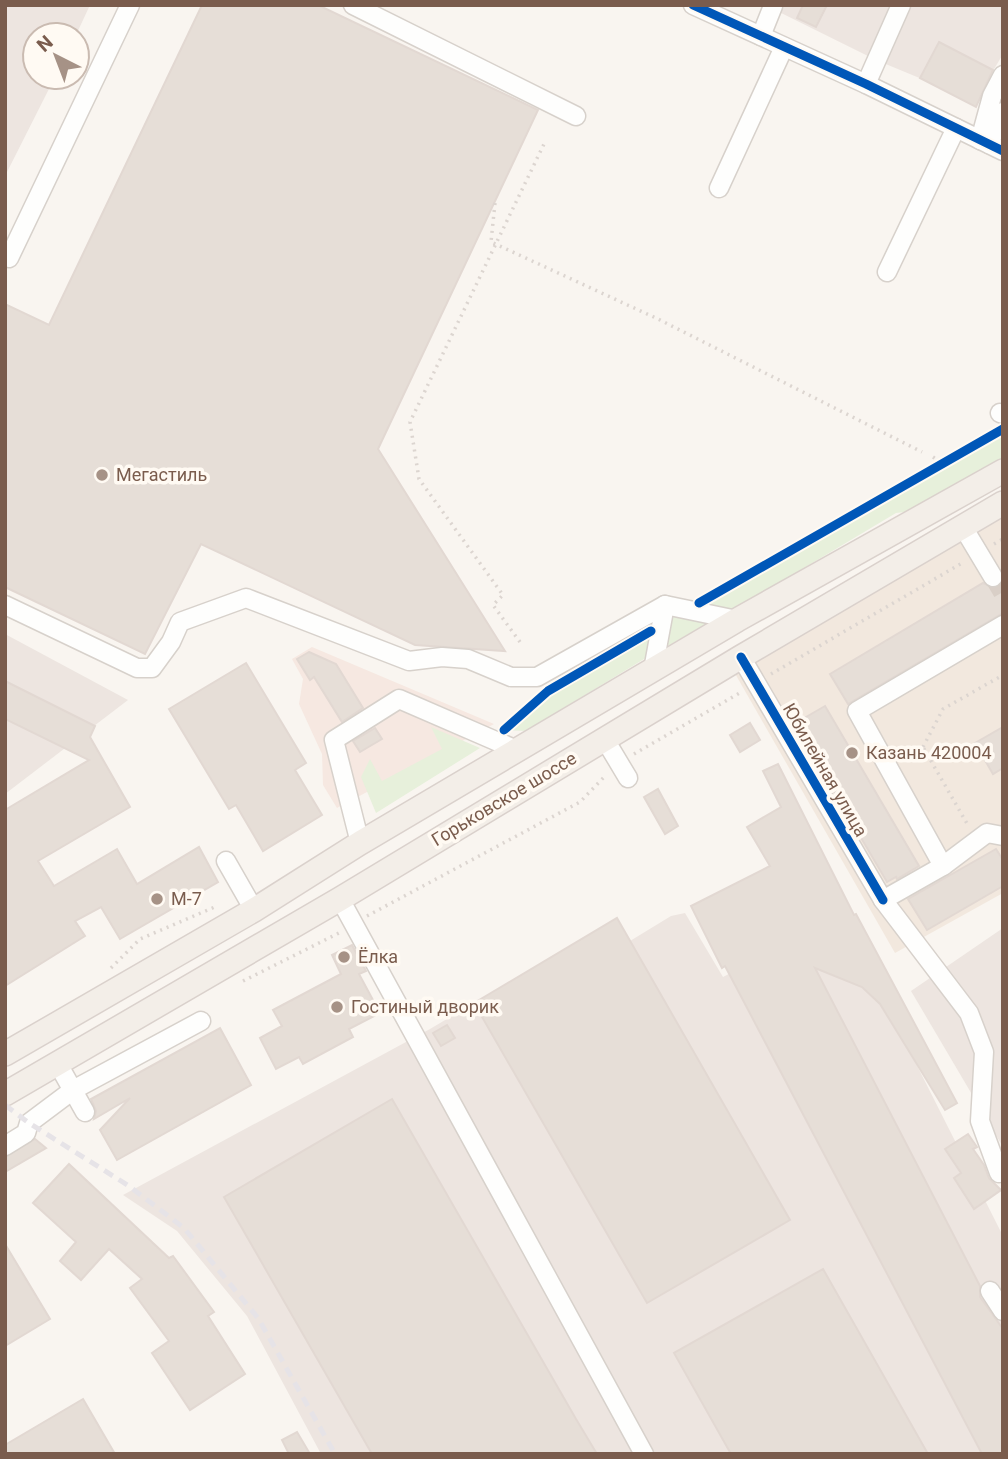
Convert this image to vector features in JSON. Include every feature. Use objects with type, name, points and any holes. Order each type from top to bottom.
[{"type":"main road","name":"Горьковское шоссе","points":[[5,1054],[254,910],[737,620],[1003,471]]},
{"type":"main road","name":"Горьковское шоссе","points":[[5,1094],[340,899],[604,738],[1003,503]]},
{"type":"street","points":[[9,258],[130,5]]},
{"type":"street","points":[[353,5],[576,116]]},
{"type":"street","points":[[693,5],[866,84],[990,145]]},
{"type":"street","points":[[866,84],[901,5]]},
{"type":"street","points":[[761,36],[774,6]]},
{"type":"street","points":[[719,188],[785,47]]},
{"type":"street","points":[[990,145],[992,96],[1003,75]]},
{"type":"street","points":[[990,145],[1003,112]]},
{"type":"street","points":[[887,272],[956,128]]},
{"type":"street","points":[[963,527],[993,578]]},
{"type":"street","points":[[5,605],[136,668],[152,668],[171,642],[180,622],[246,598],[409,661],[442,657],[468,659],[511,677],[537,677],[665,605],[737,620]]},
{"type":"street","points":[[653,670],[665,605]]},
{"type":"street","points":[[943,866],[857,711],[1003,625]]},
{"type":"street","name":"Юбилейная улица","points":[[741,657],[883,900],[969,1013],[984,1052],[980,1121],[999,1172]]},
{"type":"street","points":[[360,844],[334,740],[399,699],[519,751]]},
{"type":"street","points":[[604,738],[623,770]]},
{"type":"street","points":[[883,900],[943,866],[987,833],[1003,836]]},
{"type":"street","points":[[226,861],[254,910]]},
{"type":"street","points":[[340,899],[644,1454]]},
{"type":"street","points":[[5,1146],[26,1133],[29,1123],[73,1090],[201,1021]]},
{"type":"street","points":[[58,1064],[85,1112]]},
{"type":"street","points":[[990,1291],[1003,1311]]},
{"type":"path","points":[[520,642],[493,606],[503,595],[419,479],[410,422],[544,144]]},
{"type":"path","points":[[495,202],[491,242],[658,320],[922,452]]},
{"type":"path","points":[[933,457],[943,464]]},
{"type":"path","points":[[931,470],[955,457]]},
{"type":"path","points":[[237,984],[355,925],[379,909],[580,802],[623,770],[755,683],[1003,539]]},
{"type":"path","points":[[923,747],[943,709],[1003,676]]},
{"type":"path","points":[[881,755],[923,747]]},
{"type":"path","points":[[923,747],[977,841]]},
{"type":"shaded area","points":[[5,5],[90,5],[83,21],[21,21],[21,91],[48,91],[5,176]]},
{"type":"shaded area","points":[[765,5],[1003,5],[1003,54],[975,101],[876,60]]},
{"type":"shaded area","points":[[1003,511],[1003,893],[895,953],[733,670]]},
{"type":"shaded area","points":[[5,634],[128,700],[5,794]]},
{"type":"shaded area","points":[[312,647],[494,724],[337,808],[323,785],[322,754],[299,704],[303,679],[292,659]]},
{"type":"shaded area","points":[[685,913],[723,977],[841,915],[1003,1236],[1003,1454],[321,1454],[247,1316],[177,1231],[123,1195],[430,1029],[617,918],[630,941],[671,916]]},
{"type":"shaded area","points":[[1003,928],[1003,1147],[911,991]]},
{"type":"green space","points":[[1003,429],[1003,459],[913,511],[896,513],[730,612],[699,603]]},
{"type":"green space","points":[[680,614],[706,624],[666,647],[669,620]]},
{"type":"green space","points":[[651,631],[649,656],[526,731],[504,730],[548,691]]},
{"type":"green space","points":[[431,727],[480,748],[376,813],[361,777],[370,759],[382,781],[442,749]]},
{"type":"building","points":[[202,5],[318,5],[538,110],[378,449],[505,651],[415,645],[201,544],[145,654],[5,587],[5,304],[49,325]]},
{"type":"building","points":[[803,5],[827,5],[816,27],[797,18]]},
{"type":"building","points":[[939,42],[993,70],[976,107],[920,78]]},
{"type":"building","points":[[983,583],[994,588],[1003,583],[1003,613],[848,704],[830,674]]},
{"type":"building","points":[[309,652],[336,664],[363,708],[342,722],[314,677],[310,680],[297,659]]},
{"type":"building","points":[[246,663],[306,763],[295,770],[322,815],[263,851],[236,805],[229,809],[169,709]]},
{"type":"building","points":[[5,681],[95,726],[90,737],[130,807],[38,861],[54,886],[117,849],[137,884],[199,847],[218,882],[120,939],[101,907],[75,921],[85,936],[5,986],[5,810],[89,760],[5,719]]},
{"type":"building","points":[[825,706],[919,866],[897,879],[896,877],[887,882],[794,724]]},
{"type":"building","points":[[750,723],[760,740],[740,752],[730,735]]},
{"type":"building","points":[[1003,727],[1003,768],[993,774],[975,743]]},
{"type":"building","points":[[375,728],[382,739],[360,752],[353,741]]},
{"type":"building","points":[[778,764],[854,915],[856,914],[957,1103],[945,1110],[880,1004],[862,987],[815,968],[980,1286],[980,1297],[1003,1329],[1003,1454],[982,1454],[691,906],[770,866],[747,827],[781,807],[763,771]]},
{"type":"building","points":[[658,789],[678,826],[665,834],[644,797]]},
{"type":"building","points":[[996,849],[1003,860],[1003,886],[927,930],[908,899]]},
{"type":"building","points":[[617,918],[790,1220],[647,1303],[474,1003]]},
{"type":"building","points":[[352,945],[366,971],[359,974],[380,1013],[349,1029],[353,1037],[303,1064],[299,1057],[276,1069],[260,1038],[282,1026],[273,1010],[341,974],[332,955]]},
{"type":"building","points":[[447,1025],[455,1038],[441,1046],[433,1033]]},
{"type":"building","points":[[220,1028],[251,1085],[117,1160],[100,1130],[130,1098],[94,1119],[96,1111],[91,1099]]},
{"type":"building","points":[[392,1099],[597,1454],[372,1454],[224,1197]]},
{"type":"building","points":[[968,1134],[977,1147],[973,1149],[989,1178],[1001,1190],[974,1209],[954,1178],[961,1173],[945,1149]]},
{"type":"building","points":[[35,1139],[46,1148],[5,1172],[5,1157]]},
{"type":"building","points":[[69,1164],[169,1258],[173,1256],[214,1312],[208,1316],[245,1374],[190,1410],[152,1353],[169,1341],[130,1288],[142,1279],[109,1249],[81,1280],[60,1261],[76,1242],[33,1203]]},
{"type":"building","points":[[5,1244],[50,1319],[5,1346]]},
{"type":"building","points":[[823,1269],[928,1454],[731,1454],[674,1353]]},
{"type":"building","points":[[83,1399],[115,1454],[5,1454],[5,1445]]},
{"type":"building","points":[[297,1432],[310,1454],[289,1454],[282,1440]]},
{"type":"tunnel","points":[[993,577],[1003,594]]},
{"type":"railway","points":[[5,1105],[129,1186],[184,1228],[258,1318],[335,1454]]},
{"type":"cycle path","points":[[693,5],[866,84],[1003,151]]},
{"type":"cycle path","points":[[699,603],[1003,429]]},
{"type":"cycle path","points":[[504,730],[548,691],[651,631]]},
{"type":"cycle path","points":[[741,657],[883,900]]},
{"type":"place","name":"Мегастиль","points":[[102,475]]},
{"type":"place","name":"Казань 420004","points":[[852,753]]},
{"type":"place","name":"М-7","points":[[157,899]]},
{"type":"place","name":"Ёлка","points":[[344,957]]},
{"type":"place","name":"Гостиный дворик","points":[[337,1007]]}]
